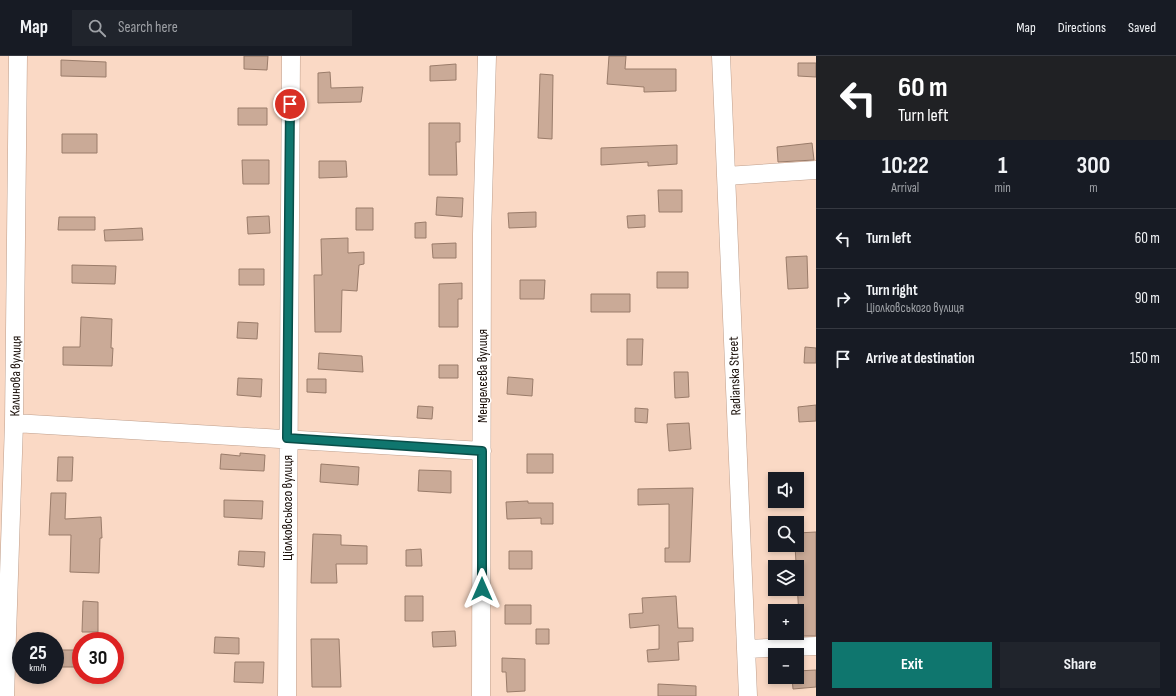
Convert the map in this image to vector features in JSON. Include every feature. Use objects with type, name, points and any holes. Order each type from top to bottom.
[{"type":"street","name":"Калинова вулиця","points":[[5,696],[14,423],[18,56]]},
{"type":"street","name":"Ціолковського вулиця","points":[[287,696],[287,438],[291,56]]},
{"type":"street","name":"Менделєєва вулиця","points":[[481,696],[482,234],[487,56]]},
{"type":"street","name":"Radianska Street","points":[[721,56],[748,696]]},
{"type":"street","points":[[726,176],[816,170]]},
{"type":"street","points":[[14,423],[287,438],[482,451]]},
{"type":"street","points":[[746,649],[816,646]]},
{"type":"building","points":[[244,56],[268,56],[267,70],[244,69]]},
{"type":"building","points":[[609,56],[626,56],[625,69],[676,69],[676,91],[644,92],[644,87],[607,84]]},
{"type":"building","points":[[61,60],[106,62],[106,77],[61,76]]},
{"type":"building","points":[[798,63],[816,63],[816,77],[798,76]]},
{"type":"building","points":[[456,64],[456,80],[430,81],[430,66]]},
{"type":"building","points":[[330,72],[331,88],[363,87],[361,102],[318,103],[318,73]]},
{"type":"building","points":[[540,74],[553,75],[552,139],[538,138]]},
{"type":"building","points":[[238,108],[267,108],[267,125],[238,125]]},
{"type":"building","points":[[429,123],[460,123],[460,142],[456,142],[457,175],[429,175]]},
{"type":"building","points":[[62,134],[97,134],[97,153],[62,153]]},
{"type":"building","points":[[812,143],[814,160],[778,162],[777,147]]},
{"type":"building","points":[[677,145],[677,164],[648,166],[648,162],[601,165],[601,148]]},
{"type":"building","points":[[242,160],[269,160],[269,184],[243,184]]},
{"type":"building","points":[[319,161],[346,161],[347,177],[319,178]]},
{"type":"building","points":[[658,190],[682,190],[682,212],[659,212]]},
{"type":"building","points":[[437,197],[463,198],[462,217],[436,215]]},
{"type":"building","points":[[356,208],[373,208],[373,230],[356,230]]},
{"type":"building","points":[[536,212],[536,227],[509,228],[508,213]]},
{"type":"building","points":[[645,215],[645,227],[628,228],[627,216]]},
{"type":"building","points":[[269,216],[270,233],[248,234],[247,217]]},
{"type":"building","points":[[59,217],[95,217],[95,230],[58,230]]},
{"type":"building","points":[[426,222],[426,238],[415,238],[415,223]]},
{"type":"building","points":[[142,228],[143,240],[105,241],[104,230]]},
{"type":"building","points":[[348,238],[348,253],[364,252],[364,264],[359,265],[357,291],[342,290],[341,332],[315,332],[314,275],[322,275],[321,239]]},
{"type":"building","points":[[456,243],[456,258],[433,258],[432,244]]},
{"type":"building","points":[[807,256],[808,288],[788,289],[786,257]]},
{"type":"building","points":[[72,265],[116,266],[115,284],[72,283]]},
{"type":"building","points":[[239,269],[264,269],[264,285],[239,285]]},
{"type":"building","points":[[657,272],[688,272],[688,288],[657,288]]},
{"type":"building","points":[[520,280],[545,280],[544,299],[520,299]]},
{"type":"building","points":[[462,283],[462,299],[458,299],[458,327],[439,327],[439,284]]},
{"type":"building","points":[[591,294],[630,294],[630,312],[591,312]]},
{"type":"building","points":[[81,317],[112,319],[112,366],[63,365],[63,347],[80,347]]},
{"type":"building","points":[[238,322],[258,323],[257,339],[237,338]]},
{"type":"building","points":[[627,339],[643,339],[642,365],[627,365]]},
{"type":"building","points":[[805,347],[816,348],[816,363],[804,363]]},
{"type":"building","points":[[319,353],[362,356],[363,372],[318,369]]},
{"type":"building","points":[[439,365],[458,365],[458,378],[439,378]]},
{"type":"building","points":[[674,372],[688,372],[689,397],[675,398]]},
{"type":"building","points":[[508,377],[533,379],[532,396],[507,394]]},
{"type":"building","points":[[238,378],[262,379],[261,397],[237,395]]},
{"type":"building","points":[[307,379],[326,379],[326,393],[307,392]]},
{"type":"building","points":[[816,405],[816,421],[799,422],[798,407]]},
{"type":"building","points":[[418,406],[433,407],[432,419],[417,418]]},
{"type":"building","points":[[635,408],[648,409],[647,423],[635,422]]},
{"type":"building","points":[[689,423],[691,449],[669,451],[667,424]]},
{"type":"building","points":[[240,453],[265,455],[264,471],[220,469],[221,454],[240,456]]},
{"type":"building","points":[[527,454],[553,454],[553,473],[527,473]]},
{"type":"building","points":[[58,457],[73,457],[72,481],[57,481]]},
{"type":"building","points":[[321,464],[359,467],[358,485],[320,482]]},
{"type":"building","points":[[419,470],[451,471],[451,493],[418,491]]},
{"type":"building","points":[[693,488],[690,562],[665,562],[665,548],[669,548],[669,504],[638,505],[638,489]]},
{"type":"building","points":[[51,493],[66,493],[65,519],[101,517],[102,538],[100,538],[99,573],[70,572],[71,535],[49,535]]},
{"type":"building","points":[[224,500],[263,501],[262,519],[224,517]]},
{"type":"building","points":[[528,501],[528,503],[553,503],[553,524],[541,524],[541,518],[507,519],[506,502]]},
{"type":"building","points":[[816,532],[816,636],[804,636],[804,604],[798,604],[798,596],[804,596],[804,560],[796,560],[795,552],[804,552],[804,533]]},
{"type":"building","points":[[313,534],[341,535],[341,545],[367,546],[367,564],[336,564],[337,583],[311,583]]},
{"type":"building","points":[[421,549],[422,566],[406,566],[406,550]]},
{"type":"building","points":[[239,551],[265,552],[264,567],[238,565]]},
{"type":"building","points":[[509,551],[532,551],[532,569],[509,569]]},
{"type":"building","points":[[405,596],[423,596],[423,621],[405,621]]},
{"type":"building","points":[[676,596],[678,628],[693,628],[693,641],[678,642],[679,660],[648,662],[647,650],[659,649],[659,625],[630,628],[629,614],[643,613],[642,598]]},
{"type":"building","points":[[83,601],[98,602],[98,632],[82,632]]},
{"type":"building","points":[[505,605],[531,605],[531,624],[505,624]]},
{"type":"building","points":[[536,629],[549,629],[549,644],[536,644]]},
{"type":"building","points":[[455,631],[456,646],[433,647],[432,632]]},
{"type":"building","points":[[215,637],[239,638],[239,654],[214,653]]},
{"type":"building","points":[[311,639],[339,639],[341,687],[312,687]]},
{"type":"building","points":[[64,650],[72,650],[72,667],[64,667]]},
{"type":"building","points":[[502,658],[525,659],[525,691],[507,692],[506,672],[502,672]]},
{"type":"building","points":[[235,662],[264,662],[263,683],[234,682]]},
{"type":"building","points":[[816,670],[816,687],[793,689],[793,684],[804,684],[804,671]]},
{"type":"building","points":[[658,684],[696,686],[696,696],[658,696]]},
{"type":"route","points":[[290,104],[287,438],[482,451],[482,589]]}]
